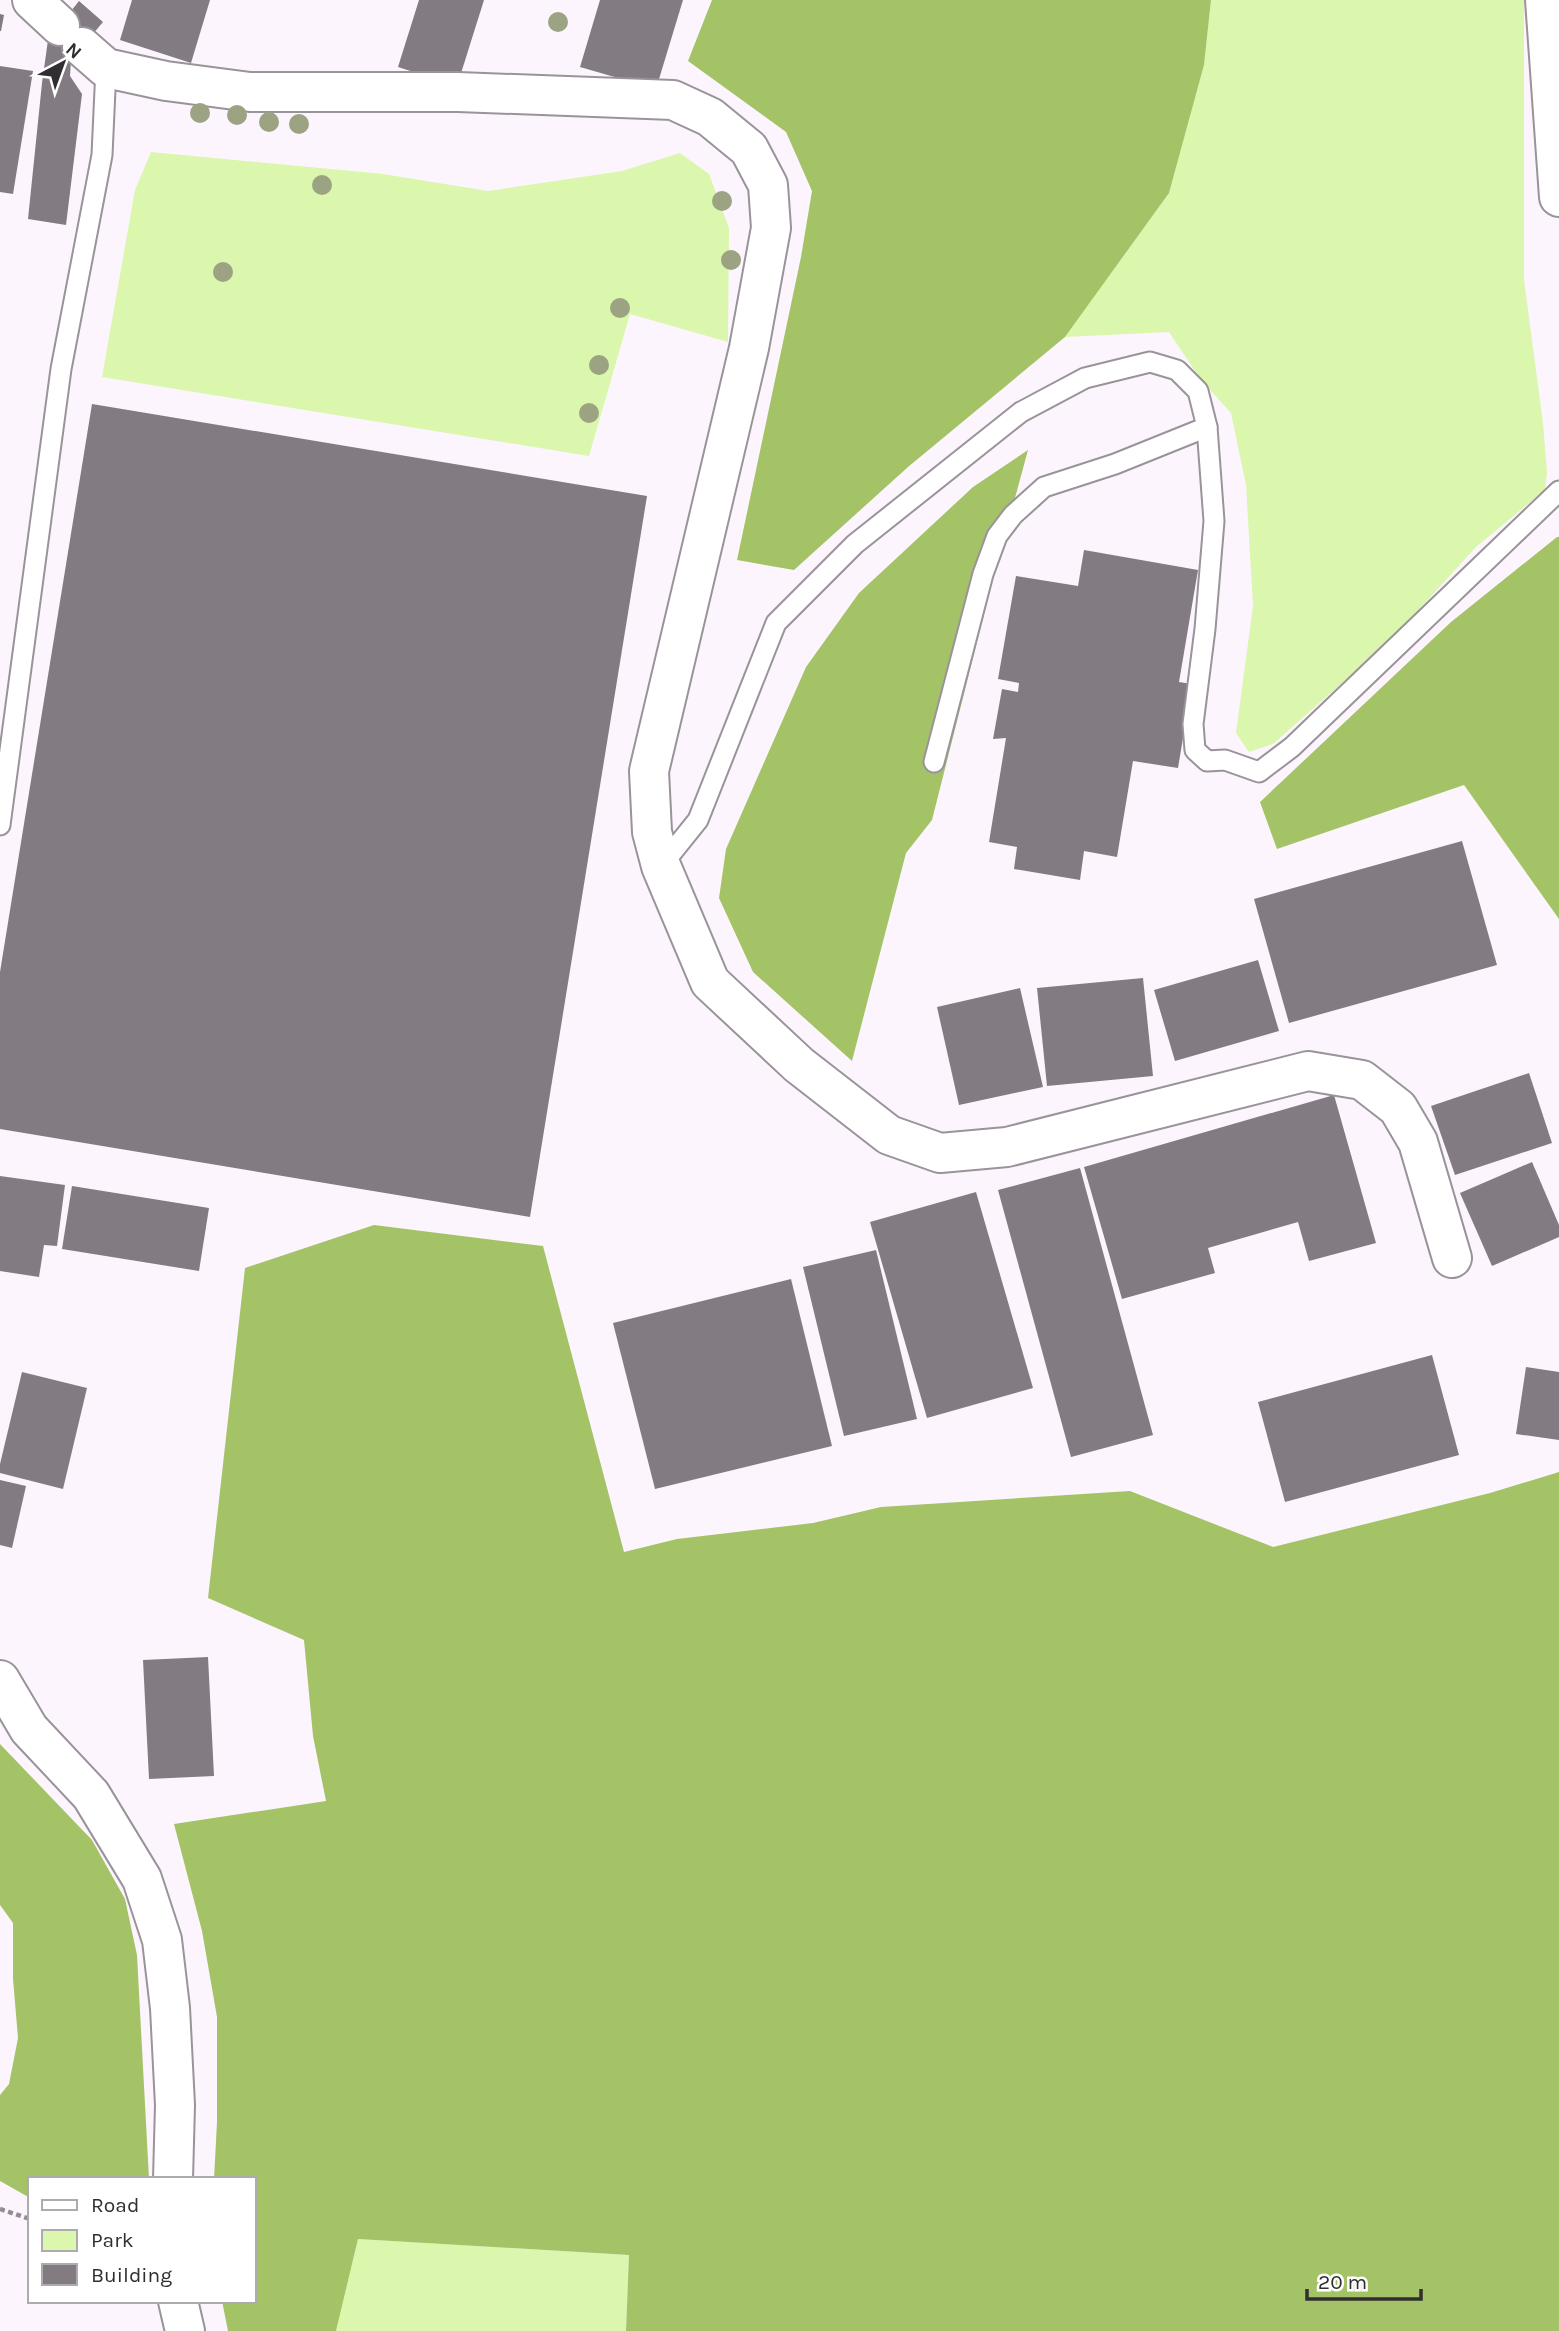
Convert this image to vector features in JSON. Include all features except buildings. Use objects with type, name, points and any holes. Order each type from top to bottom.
[{"type":"street","points":[[33,0],[83,47],[166,81],[250,92],[458,92],[673,100],[709,117],[749,149],[768,185],[771,228],[748,348],[649,771],[652,832],[661,866],[710,982],[799,1065],[889,1135],[940,1153],[1007,1147],[1308,1071],[1362,1080],[1398,1108],[1418,1142],[1452,1258]]},
{"type":"street","points":[[1545,0],[1559,197]]},
{"type":"street","points":[[0,1680],[29,1728],[91,1795],[142,1879],[162,1940],[170,2008],[175,2105],[173,2177]]},
{"type":"street","points":[[178,2303],[185,2331]]},
{"type":"lane","points":[[0,825],[61,369],[102,155],[83,47]]},
{"type":"lane","points":[[661,866],[698,820],[776,623],[855,544],[1021,412],[1085,378],[1150,362],[1177,370],[1198,391],[1207,427],[1214,521],[1194,724],[1195,750],[1207,761],[1225,760],[1259,772],[1292,747],[1559,491]]},
{"type":"lane","points":[[934,762],[983,575],[997,536],[1013,515],[1044,487],[1115,464],[1207,427]]},
{"type":"path","points":[[0,2209],[28,2218]]},
{"type":"green space","points":[[712,0],[1211,0],[1204,65],[1169,193],[1065,337],[908,467],[794,570],[737,560],[801,257],[812,191],[786,132],[688,61]]},
{"type":"green space","points":[[1211,0],[1524,0],[1524,280],[1543,423],[1547,472],[1545,490],[1476,547],[1394,637],[1273,744],[1249,752],[1236,733],[1253,606],[1246,485],[1231,413],[1201,380],[1169,332],[1065,337],[1169,193],[1204,65]]},
{"type":"green space","points":[[151,152],[383,174],[488,191],[622,171],[680,153],[709,174],[729,228],[728,342],[630,314],[589,456],[102,377],[135,190]]},
{"type":"green space","points":[[1028,450],[932,820],[906,853],[852,1061],[753,972],[719,898],[726,849],[806,667],[859,593],[973,487]]},
{"type":"green space","points":[[1557,537],[1559,919],[1464,785],[1277,849],[1260,802],[1451,622]]},
{"type":"green space","points":[[374,1225],[543,1246],[624,1552],[677,1539],[813,1523],[881,1507],[1130,1491],[1273,1547],[1490,1493],[1559,1472],[1559,2331],[626,2331],[629,2255],[358,2239],[336,2331],[228,2331],[222,2303],[256,2303],[256,2177],[214,2177],[217,2017],[202,1931],[174,1824],[326,1801],[313,1736],[304,1640],[208,1598],[245,1268]]},
{"type":"green space","points":[[0,1744],[92,1840],[125,1899],[137,1955],[149,2177],[28,2177],[28,2197],[0,2181],[0,2095],[9,2084],[18,2038],[13,1979],[13,1923],[0,1905]]},
{"type":"green space","points":[[358,2239],[629,2255],[626,2331],[336,2331]]}]
